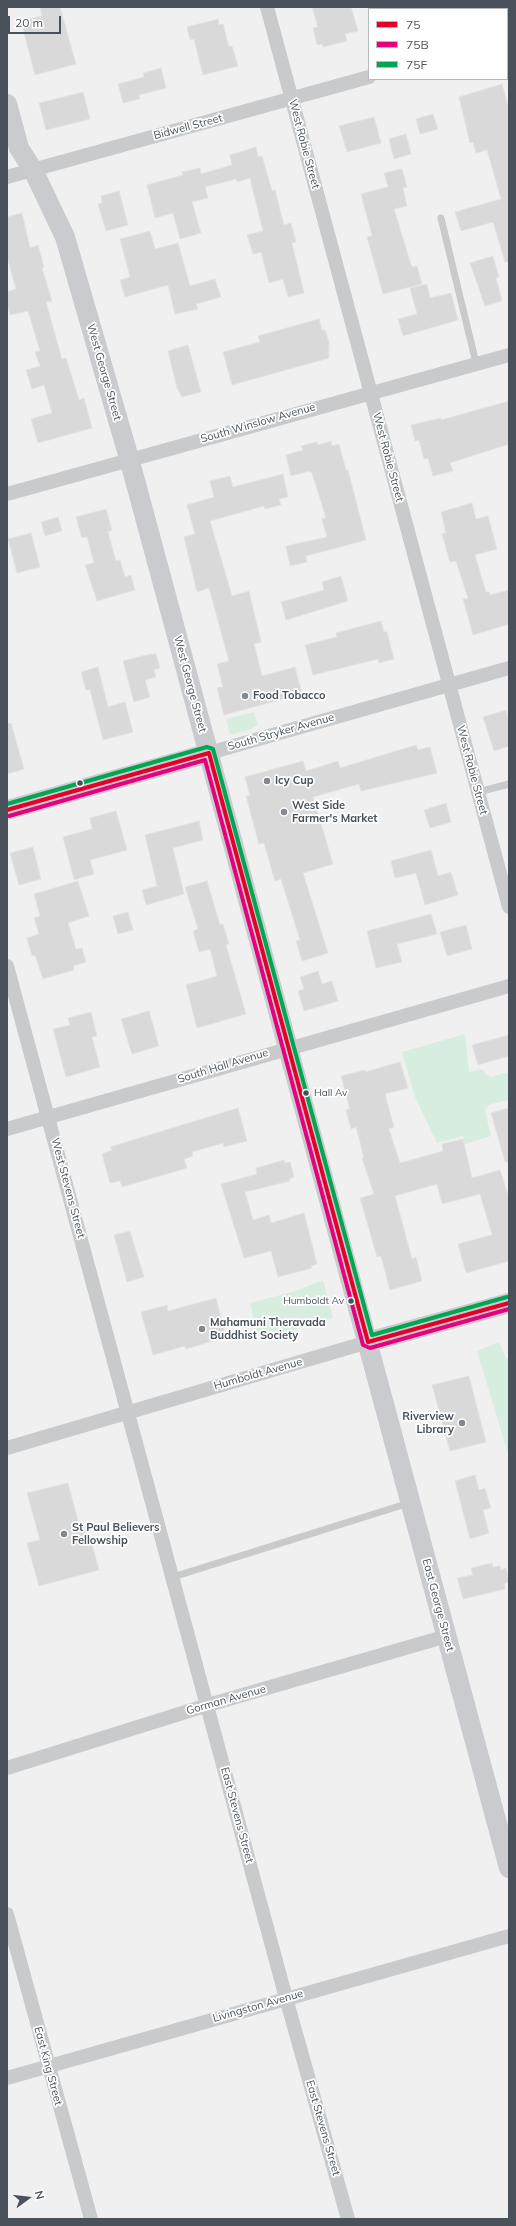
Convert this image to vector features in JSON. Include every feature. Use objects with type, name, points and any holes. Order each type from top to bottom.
[{"type":"street","name":"West Robie Street","points":[[267,7],[509,907]]},
{"type":"street","name":"Bidwell Street","points":[[7,177],[368,77]]},
{"type":"street","name":"West George Street","points":[[7,104],[18,148],[33,170],[65,237],[129,458],[368,1342]]},
{"type":"street","name":"South Winslow Avenue","points":[[7,494],[129,458],[509,355]]},
{"type":"street","name":"South Stryker Avenue","points":[[7,810],[509,668]]},
{"type":"street","name":"West Stevens Street","points":[[7,966],[128,1411]]},
{"type":"street","name":"South Hall Avenue","points":[[7,1129],[288,1047],[509,986]]},
{"type":"street","name":"Humboldt Avenue","points":[[7,1448],[128,1411],[509,1303]]},
{"type":"street","name":"East George Street","points":[[368,1342],[509,1868]]},
{"type":"street","name":"East Stevens Street","points":[[128,1411],[286,1998],[348,2219]]},
{"type":"street","name":"Gorman Avenue","points":[[7,1768],[208,1705],[447,1636]]},
{"type":"street","name":"East King Street","points":[[7,1914],[91,2219]]},
{"type":"street","name":"Livingston Avenue","points":[[7,2078],[509,1936]]},
{"type":"lane","points":[[441,218],[476,363]]},
{"type":"lane","points":[[478,792],[509,784]]},
{"type":"lane","points":[[173,1577],[410,1503]]},
{"type":"green space","points":[[254,712],[258,725],[249,730],[230,735],[226,719]]},
{"type":"green space","points":[[465,1034],[469,1072],[481,1069],[490,1077],[509,1072],[509,1100],[491,1104],[485,1111],[491,1136],[465,1144],[463,1136],[437,1143],[415,1097],[402,1052]]},
{"type":"green space","points":[[323,1280],[333,1318],[259,1340],[250,1303],[296,1291]]},
{"type":"green space","points":[[499,1342],[506,1358],[509,1359],[509,1457],[477,1351]]},
{"type":"building","points":[[40,7],[60,7],[76,64],[35,75],[21,21],[42,16]]},
{"type":"building","points":[[312,7],[351,7],[358,31],[345,34],[347,41],[323,47],[323,44],[317,45],[313,28],[318,27]]},
{"type":"building","points":[[218,19],[219,25],[223,24],[229,47],[232,46],[238,66],[203,75],[194,39],[190,40],[187,27]]},
{"type":"building","points":[[161,68],[166,88],[139,95],[140,99],[123,103],[118,84],[144,77],[143,73]]},
{"type":"building","points":[[502,84],[509,109],[509,262],[505,262],[493,222],[461,231],[455,212],[501,199],[487,150],[476,153],[473,142],[470,143],[459,97]]},
{"type":"building","points":[[83,92],[90,119],[46,130],[39,103]]},
{"type":"building","points":[[433,114],[438,129],[420,134],[416,119]]},
{"type":"building","points":[[374,117],[381,143],[347,152],[339,126]]},
{"type":"building","points":[[406,134],[411,154],[394,159],[389,139]]},
{"type":"building","points":[[256,147],[258,157],[262,156],[272,191],[275,190],[284,225],[291,223],[296,242],[292,243],[304,293],[288,297],[283,279],[269,283],[261,252],[253,254],[247,235],[263,231],[250,178],[237,182],[236,179],[205,187],[208,198],[192,202],[201,233],[180,239],[173,213],[155,218],[147,185],[183,175],[182,172],[200,168],[201,174],[232,165],[230,155]]},
{"type":"building","points":[[402,169],[407,187],[403,188],[407,206],[394,209],[411,265],[413,267],[417,266],[422,284],[383,294],[367,237],[372,236],[361,194],[388,187],[384,173]]},
{"type":"building","points":[[119,191],[128,225],[106,231],[98,204],[102,203],[101,196]]},
{"type":"building","points":[[22,213],[30,248],[38,245],[44,267],[42,268],[52,301],[46,302],[62,359],[66,358],[79,400],[84,398],[92,428],[38,443],[31,419],[52,413],[44,385],[32,389],[26,370],[40,366],[35,352],[40,351],[28,311],[10,315],[7,304],[7,292],[16,289],[7,257],[7,217]]},
{"type":"building","points":[[150,231],[155,249],[178,243],[190,286],[215,279],[221,297],[196,304],[198,309],[175,314],[168,285],[125,297],[120,280],[130,277],[120,239]]},
{"type":"building","points":[[493,256],[499,277],[496,278],[502,301],[485,306],[470,263]]},
{"type":"building","points":[[427,284],[430,298],[451,293],[458,320],[403,336],[398,319],[417,314],[410,288]]},
{"type":"building","points":[[319,319],[322,331],[325,330],[329,342],[329,358],[232,385],[223,352],[260,342],[258,336]]},
{"type":"building","points":[[188,345],[201,392],[182,397],[177,388],[168,351]]},
{"type":"building","points":[[509,401],[509,444],[450,463],[453,471],[433,476],[428,458],[424,459],[419,440],[415,441],[411,425],[441,418],[441,420]]},
{"type":"building","points":[[331,441],[332,446],[339,444],[346,470],[348,470],[366,540],[306,556],[307,562],[290,566],[286,546],[327,537],[322,519],[326,518],[312,473],[310,471],[291,476],[286,455],[303,450],[301,446],[317,442],[318,445]]},
{"type":"building","points":[[283,474],[288,497],[279,499],[281,505],[265,509],[264,506],[210,521],[232,596],[249,591],[261,642],[254,644],[262,676],[295,667],[302,694],[224,715],[217,688],[223,687],[217,664],[229,661],[209,588],[197,592],[184,537],[195,534],[187,505],[214,497],[210,481],[230,476],[233,487]]},
{"type":"building","points":[[472,503],[476,519],[488,516],[497,549],[475,555],[486,592],[489,592],[490,595],[509,590],[509,624],[473,635],[463,599],[468,598],[456,561],[450,562],[442,534],[446,533],[441,512]]},
{"type":"building","points":[[106,509],[112,530],[108,532],[116,561],[120,560],[125,577],[131,575],[135,590],[97,601],[85,565],[94,563],[87,537],[82,538],[76,517]]},
{"type":"building","points":[[58,517],[62,531],[45,536],[41,522]]},
{"type":"building","points":[[31,533],[40,567],[17,573],[8,539]]},
{"type":"building","points":[[341,576],[348,601],[286,620],[281,602],[324,590],[322,582]]},
{"type":"building","points":[[381,621],[384,632],[387,632],[394,659],[379,663],[378,659],[313,675],[305,645],[337,637],[336,633]]},
{"type":"building","points":[[150,654],[156,654],[160,668],[154,670],[156,677],[145,680],[150,697],[134,702],[123,661]]},
{"type":"building","points":[[98,667],[108,707],[125,702],[133,732],[103,740],[90,690],[86,690],[81,672]]},
{"type":"building","points":[[506,710],[509,721],[509,746],[494,751],[483,717]]},
{"type":"building","points":[[11,723],[24,769],[7,774],[7,724]]},
{"type":"building","points":[[416,745],[418,750],[430,747],[437,773],[361,791],[359,784],[313,797],[333,864],[303,873],[328,953],[302,961],[296,941],[300,940],[281,879],[275,881],[264,843],[259,844],[246,796],[250,796],[245,777],[303,761],[306,771],[338,761],[340,768]]},
{"type":"building","points":[[446,803],[451,822],[430,828],[424,810]]},
{"type":"building","points":[[116,811],[127,850],[90,860],[94,874],[74,880],[63,837],[92,829],[90,818]]},
{"type":"building","points":[[199,821],[203,840],[173,848],[184,894],[146,905],[142,890],[157,886],[145,835]]},
{"type":"building","points":[[33,847],[41,879],[19,885],[10,853]]},
{"type":"building","points":[[431,850],[438,876],[451,872],[458,895],[425,905],[416,873],[395,878],[391,861]]},
{"type":"building","points":[[78,881],[89,916],[68,923],[76,949],[82,948],[86,962],[73,966],[74,970],[43,979],[35,955],[32,956],[27,938],[39,934],[34,918],[40,916],[34,894]]},
{"type":"building","points":[[207,881],[220,925],[223,924],[229,944],[226,945],[246,1014],[197,1028],[186,985],[217,976],[210,949],[199,952],[193,931],[198,929],[185,887]]},
{"type":"building","points":[[128,912],[133,930],[118,934],[113,916]]},
{"type":"building","points":[[431,914],[437,934],[397,944],[402,962],[376,968],[367,931]]},
{"type":"building","points":[[466,925],[472,949],[447,956],[440,932]]},
{"type":"building","points":[[318,971],[322,984],[332,981],[338,1001],[304,1011],[298,991],[304,989],[300,977]]},
{"type":"building","points":[[149,1011],[159,1046],[132,1054],[121,1019]]},
{"type":"building","points":[[91,1012],[97,1036],[92,1037],[100,1067],[66,1077],[53,1029],[70,1025],[68,1018]]},
{"type":"building","points":[[509,1035],[509,1056],[478,1065],[472,1045]]},
{"type":"building","points":[[400,1062],[408,1088],[385,1094],[394,1127],[389,1129],[400,1163],[443,1151],[442,1144],[463,1139],[472,1178],[500,1170],[509,1198],[509,1261],[466,1273],[458,1244],[492,1235],[480,1194],[442,1204],[437,1184],[395,1196],[412,1259],[416,1257],[422,1281],[390,1290],[381,1256],[377,1257],[360,1198],[374,1194],[362,1158],[364,1158],[356,1127],[351,1129],[346,1110],[350,1109],[341,1076],[365,1070],[365,1072]]},
{"type":"building","points":[[238,1108],[247,1141],[224,1147],[223,1143],[192,1152],[193,1156],[184,1159],[187,1168],[122,1187],[120,1181],[110,1183],[102,1154],[112,1150],[110,1147]]},
{"type":"building","points":[[509,1108],[509,1162],[505,1162],[491,1113]]},
{"type":"building","points":[[284,1160],[285,1163],[290,1162],[294,1177],[289,1179],[290,1181],[245,1192],[253,1220],[269,1215],[271,1223],[304,1213],[317,1264],[311,1266],[312,1268],[278,1277],[271,1251],[244,1258],[221,1184],[257,1174],[256,1168]]},
{"type":"building","points":[[130,1231],[144,1277],[127,1282],[114,1235]]},
{"type":"building","points":[[216,1298],[226,1337],[186,1349],[185,1346],[153,1355],[141,1312],[167,1305],[168,1311]]},
{"type":"building","name":"Riverview Library","points":[[469,1376],[486,1442],[450,1451],[432,1385]]},
{"type":"building","points":[[475,1475],[479,1490],[485,1488],[491,1508],[483,1510],[489,1533],[470,1539],[455,1481]]},
{"type":"building","name":"St Paul Believers Fellowship","points":[[68,1483],[80,1528],[87,1526],[99,1570],[39,1586],[27,1543],[40,1540],[27,1493]]},
{"type":"building","points":[[492,1563],[493,1567],[500,1566],[501,1570],[506,1568],[509,1582],[504,1584],[505,1589],[463,1599],[457,1578],[473,1575],[471,1568]]},
{"type":"transit line","name":"75F","points":[[7,804],[207,747],[213,749],[372,1335],[507,1297]]},
{"type":"transit line","name":"75","points":[[7,810],[209,753],[368,1342],[509,1303]]},
{"type":"transit line","name":"75B","points":[[9,816],[205,760],[363,1345],[370,1348],[509,1309]]},
{"type":"place","name":"Food Tobacco","points":[[245,696]]},
{"type":"place","name":"Icy Cup","points":[[267,781]]},
{"type":"place","name":"West Side Farmer's Market","points":[[284,812]]},
{"type":"place","name":"Hall Av","points":[[306,1093]]},
{"type":"place","name":"Humboldt Av","points":[[351,1301]]},
{"type":"place","name":"Mahamuni Theravada Buddhist Society","points":[[202,1329]]},
{"type":"place","name":"Riverview Library","points":[[462,1423]]},
{"type":"place","name":"St Paul Believers Fellowship","points":[[64,1534]]}]
